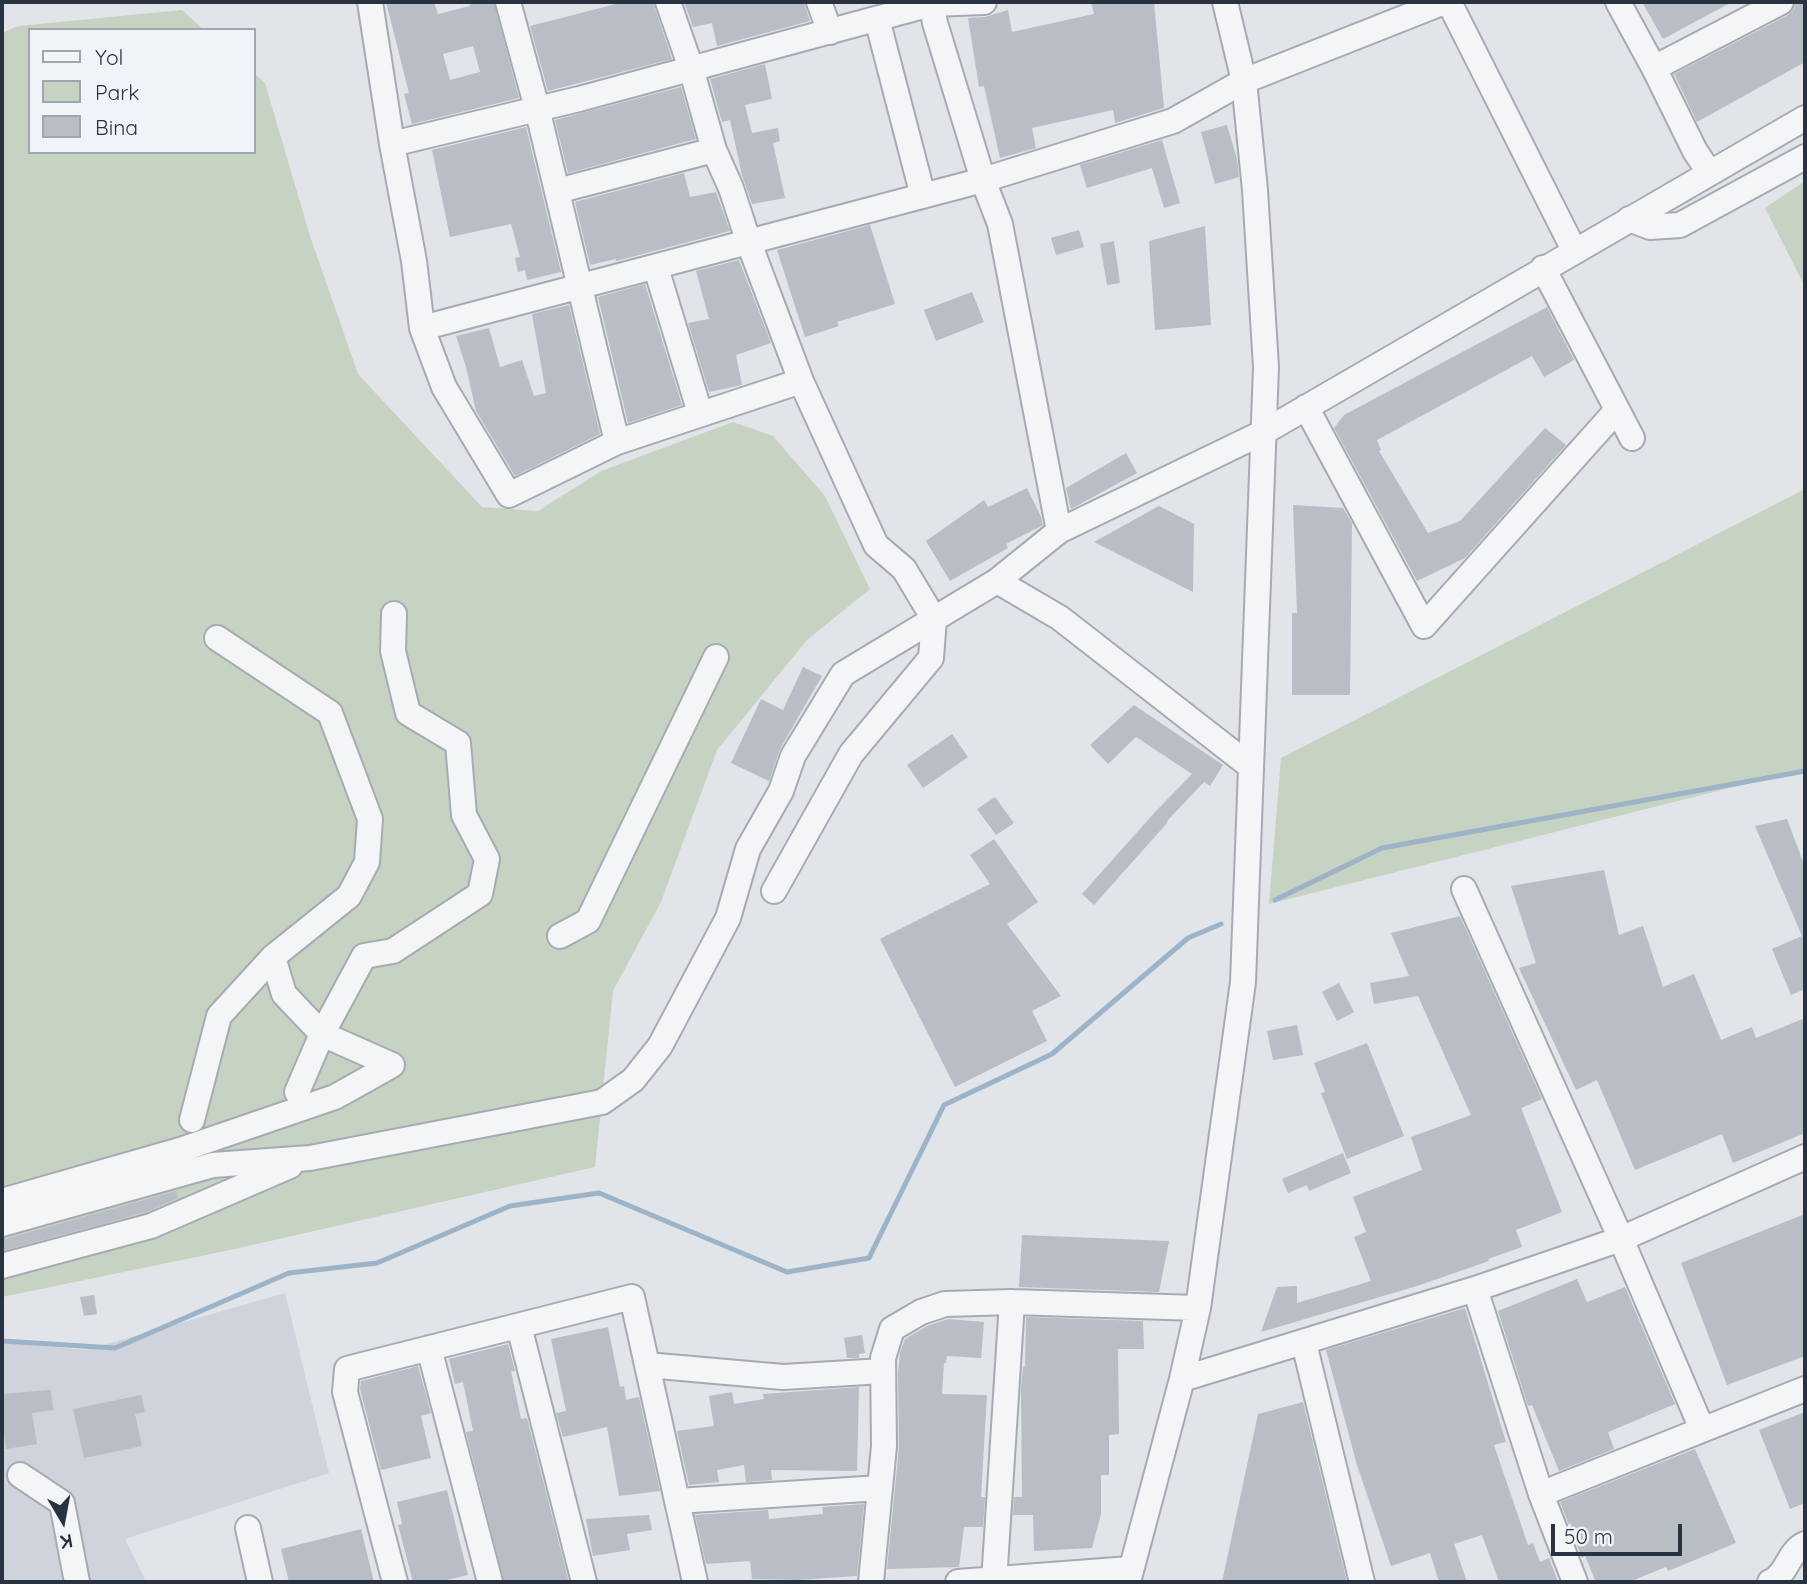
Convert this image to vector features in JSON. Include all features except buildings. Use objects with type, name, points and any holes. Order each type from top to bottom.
[{"type":"street","points":[[369,2],[414,261],[422,328],[444,387],[509,495],[617,442],[801,381]]},
{"type":"street","points":[[508,2],[537,108],[617,442]]},
{"type":"street","points":[[668,2],[691,68],[714,150],[731,188],[801,381],[876,545],[904,569],[934,619],[931,658],[851,754],[774,891]]},
{"type":"street","points":[[819,2],[830,32]]},
{"type":"street","points":[[392,144],[830,32],[931,3],[984,2]]},
{"type":"street","points":[[958,1582],[1129,1575],[1198,1308],[1243,982],[1266,367],[1255,190],[1244,81],[1225,2]]},
{"type":"street","points":[[422,328],[983,180],[1173,121],[1244,81],[1444,2]]},
{"type":"street","points":[[1449,2],[1574,250]]},
{"type":"street","points":[[1618,2],[1695,151],[1709,172]]},
{"type":"street","points":[[1654,68],[1781,2]]},
{"type":"street","points":[[931,3],[983,180],[1000,225],[1059,531]]},
{"type":"street","points":[[877,19],[923,196]]},
{"type":"street","points":[[2,1224],[213,1165],[310,1158],[602,1102],[633,1080],[660,1046],[728,918],[748,849],[781,790],[793,756],[843,674],[998,581],[1059,531],[1264,432],[1805,118]]},
{"type":"street","points":[[557,191],[714,150]]},
{"type":"street","points":[[1629,219],[1650,227],[1679,225],[1805,157]]},
{"type":"street","points":[[656,268],[700,413]]},
{"type":"street","points":[[1543,268],[1632,438]]},
{"type":"street","points":[[1306,407],[1424,626],[1617,410]]},
{"type":"street","points":[[998,581],[1060,618],[1250,766]]},
{"type":"street","points":[[297,1092],[322,1034],[364,956],[393,951],[480,894],[487,859],[464,815],[458,743],[408,713],[393,651],[394,614]]},
{"type":"street","points":[[192,1120],[219,1016],[272,957],[349,896],[367,862],[370,819],[330,713],[218,638]]},
{"type":"street","points":[[560,936],[589,921],[716,657]]},
{"type":"street","points":[[1464,889],[1621,1239],[1702,1429]]},
{"type":"street","points":[[2,1201],[180,1150],[335,1097],[392,1065],[322,1034],[284,994],[272,957]]},
{"type":"street","points":[[1182,1378],[1475,1289],[1621,1239],[1805,1157]]},
{"type":"street","points":[[2,1266],[151,1226],[310,1158]]},
{"type":"street","points":[[1475,1289],[1541,1494],[1575,1582]]},
{"type":"street","points":[[395,1582],[345,1392],[347,1369],[632,1297],[695,1582]]},
{"type":"street","points":[[871,1582],[884,1446],[883,1358],[892,1329],[921,1312],[945,1304],[1012,1302],[1198,1308]]},
{"type":"street","points":[[994,1581],[1012,1302]]},
{"type":"street","points":[[519,1326],[584,1582]]},
{"type":"street","points":[[1304,1343],[1362,1582]]},
{"type":"street","points":[[429,1348],[490,1582]]},
{"type":"street","points":[[647,1365],[783,1377],[883,1371]]},
{"type":"street","points":[[1541,1494],[1805,1389]]},
{"type":"street","points":[[20,1475],[62,1503],[77,1582]]},
{"type":"street","points":[[677,1501],[880,1488]]},
{"type":"street","points":[[248,1528],[260,1582]]},
{"type":"street","points":[[1770,1582],[1776,1580],[1798,1547],[1805,1544]]},
{"type":"shaded area","points":[[285,1293],[329,1473],[125,1539],[146,1582],[2,1582],[2,1342],[86,1350]]},
{"type":"green space","points":[[182,10],[202,28],[28,28],[28,154],[256,154],[256,75],[265,83],[310,236],[358,374],[482,507],[538,511],[601,471],[733,422],[773,436],[825,496],[870,589],[807,640],[717,750],[661,902],[613,991],[595,1167],[235,1249],[2,1297],[2,33],[18,26]]},
{"type":"green space","points":[[1805,181],[1805,287],[1765,208]]},
{"type":"green space","points":[[1805,489],[1805,769],[1269,904],[1281,758]]},
{"type":"waterway","points":[[1275,900],[1382,848],[1805,771]]},
{"type":"waterway","points":[[2,1341],[115,1348],[289,1273],[377,1263],[510,1206],[599,1193],[787,1272],[869,1258],[944,1105],[1052,1054],[1188,938],[1221,924]]}]
